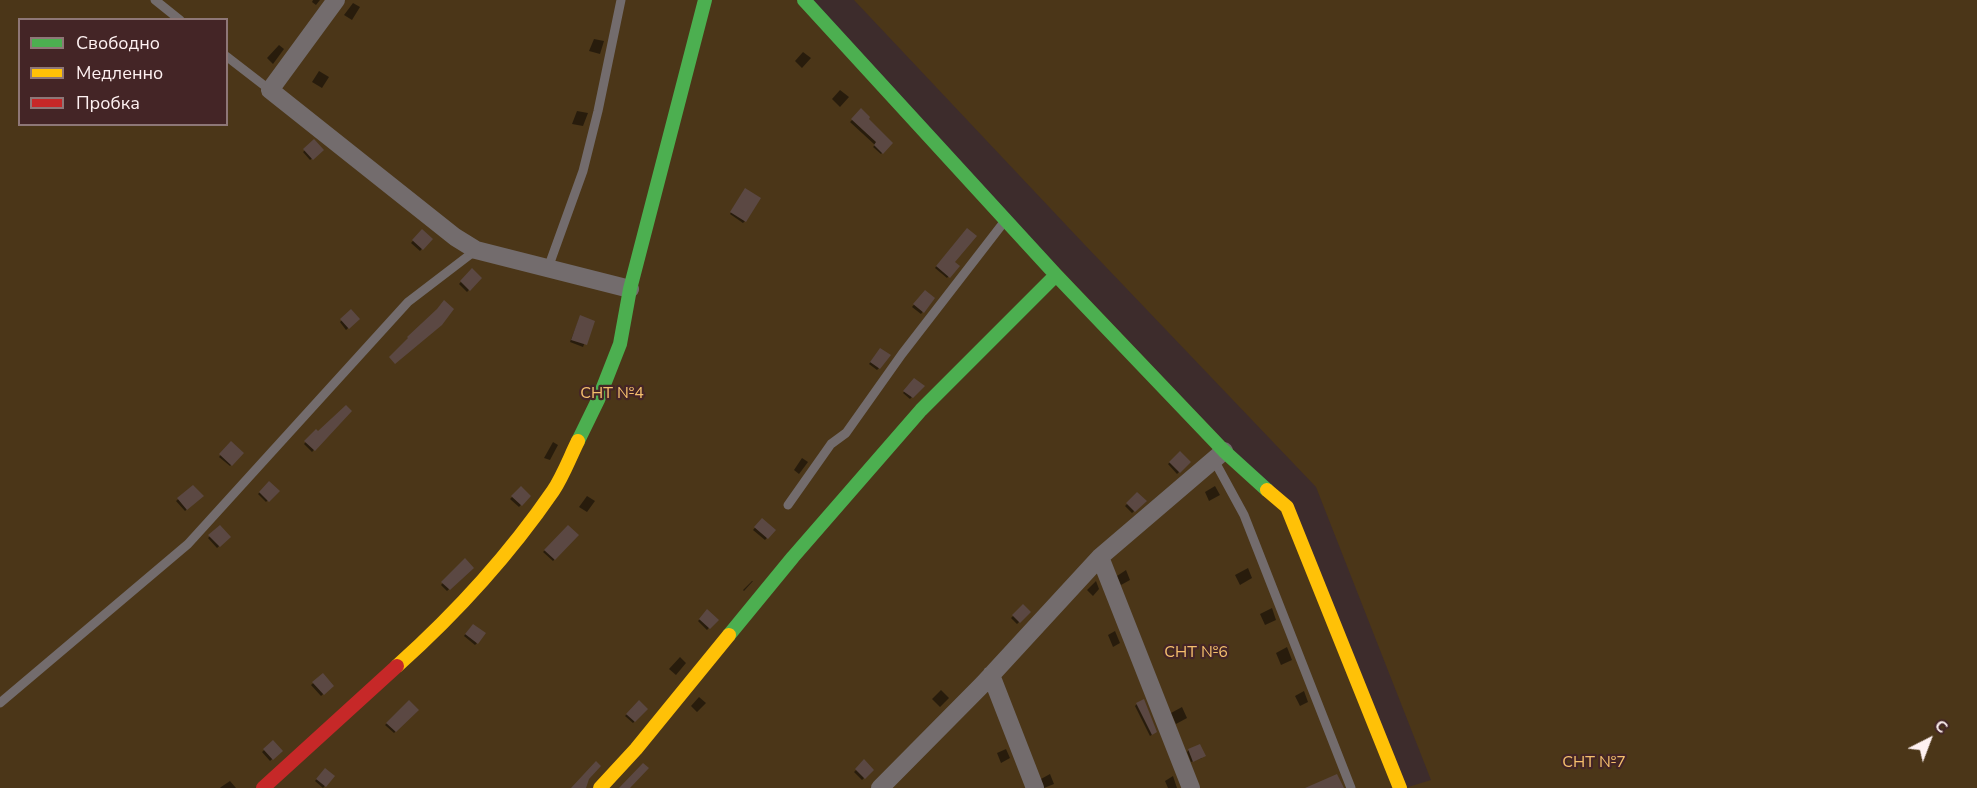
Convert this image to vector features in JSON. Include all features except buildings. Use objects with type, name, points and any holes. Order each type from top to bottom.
[{"type":"street","points":[[336,0],[270,90],[455,237],[476,250],[630,289]]},
{"type":"street","points":[[263,788],[439,628],[501,560],[554,489],[598,400],[620,344],[630,289],[705,0]]},
{"type":"street","points":[[804,0],[1219,455],[1287,507],[1400,788]]},
{"type":"street","points":[[600,788],[636,749],[793,556],[921,410],[1056,274]]},
{"type":"street","points":[[880,788],[991,675],[1100,557],[1219,455]]},
{"type":"street","points":[[1100,557],[1191,788]]},
{"type":"street","points":[[991,675],[1035,788]]},
{"type":"lane","points":[[156,0],[178,18]]},
{"type":"lane","points":[[548,268],[583,171],[621,0]]},
{"type":"lane","points":[[228,58],[270,90]]},
{"type":"lane","points":[[788,505],[831,444],[846,433],[902,354],[1005,220]]},
{"type":"lane","points":[[0,703],[188,544],[408,302],[476,250]]},
{"type":"lane","points":[[1219,455],[1351,788]]},
{"type":"green space","name":"СНТ №4","points":[[0,0],[804,0],[1287,507],[1400,788],[0,788]]},
{"type":"green space","name":"СНТ №7","points":[[854,0],[1977,0],[1977,788],[1405,788],[1431,780],[1316,487]]},
{"type":"traffic: fast","points":[[578,441],[598,400],[620,344],[630,289],[705,0]]},
{"type":"traffic: fast","points":[[804,0],[1056,275],[1224,451],[1267,490]]},
{"type":"traffic: fast","points":[[729,635],[793,557],[921,410],[1056,275]]},
{"type":"traffic: slow","points":[[397,666],[440,626],[500,561],[557,485],[578,441]]},
{"type":"traffic: slow","points":[[1267,490],[1287,507],[1400,788]]},
{"type":"traffic: slow","points":[[600,788],[636,749],[729,635]]},
{"type":"traffic: jam","points":[[263,788],[397,666]]},
{"type":"park label","name":"СНТ №6","points":[[1196,653]]}]
